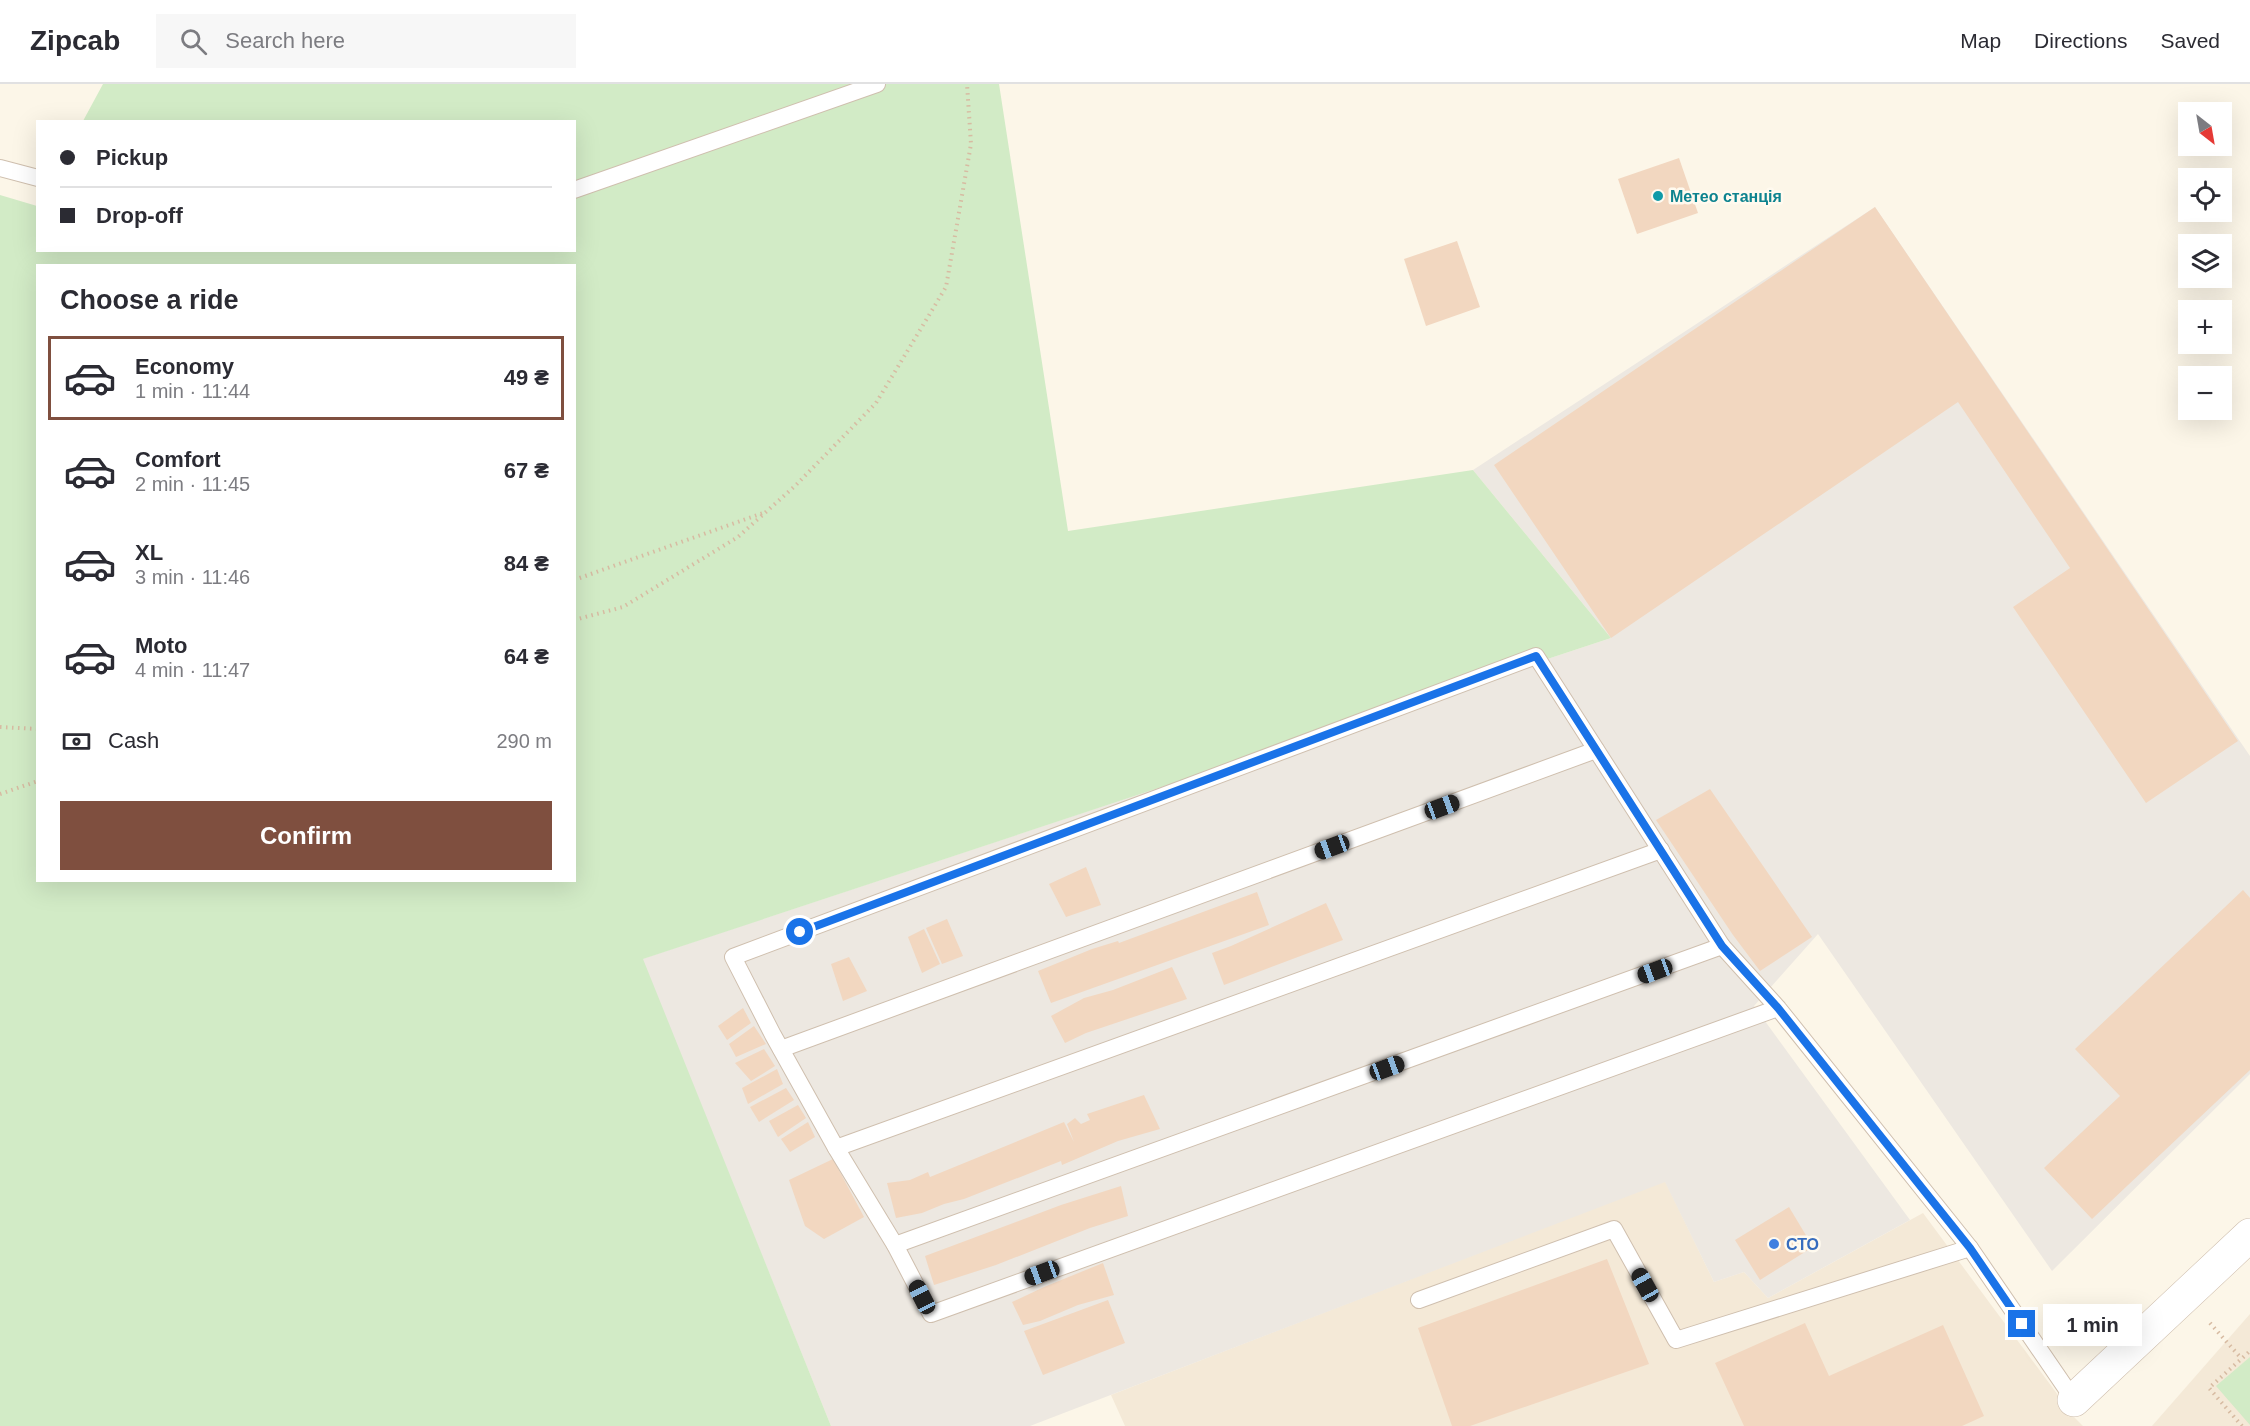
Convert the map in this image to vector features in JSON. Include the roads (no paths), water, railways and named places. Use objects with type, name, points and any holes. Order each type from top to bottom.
[{"type":"street","points":[[2074,1400],[2250,1235]]},
{"type":"lane","points":[[576,189],[877,84]]},
{"type":"lane","points":[[0,168],[36,177]]},
{"type":"lane","points":[[1778,1008],[931,1314],[896,1245],[836,1148],[733,957],[1536,656],[1722,946],[1778,1008],[1970,1248],[2074,1400]]},
{"type":"lane","points":[[781,1049],[1596,750]]},
{"type":"lane","points":[[836,1148],[1661,850]]},
{"type":"lane","points":[[896,1245],[1722,946]]},
{"type":"lane","points":[[1419,1300],[1614,1229],[1676,1340],[1970,1248]]},
{"type":"place","name":"Метео станція","points":[[1658,196]]},
{"type":"place","name":"СТО","points":[[1774,1244]]}]
